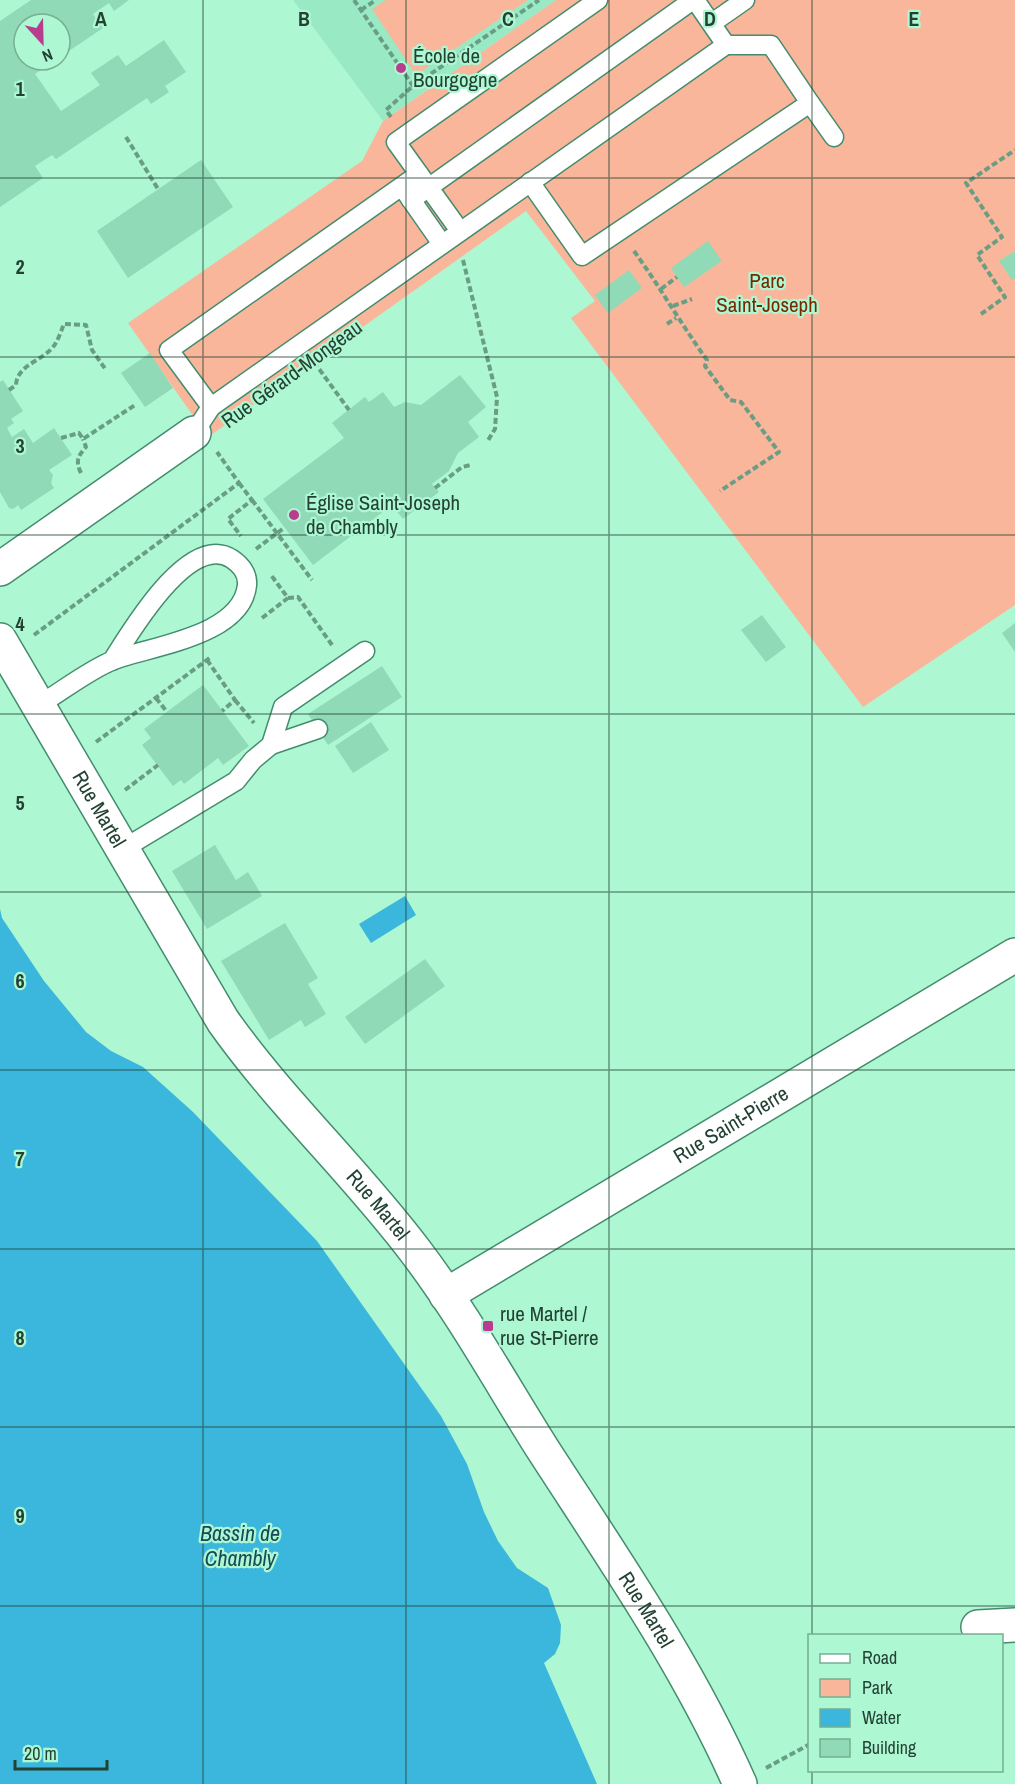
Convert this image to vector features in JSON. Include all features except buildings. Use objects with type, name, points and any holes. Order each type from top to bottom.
[{"type":"street","name":"Rue Gérard-Mongeau","points":[[0,569],[206,429]]},
{"type":"street","name":"Rue Martel","points":[[15,639],[39,705],[208,997],[238,1043],[390,1219],[446,1295],[668,1644],[717,1734],[751,1777]]},
{"type":"street","name":"Rue Saint-Pierre","points":[[446,1295],[1015,955]]},
{"type":"street","points":[[978,1627],[1015,1625]]},
{"type":"lane","points":[[460,231],[396,142],[598,0]]},
{"type":"lane","points":[[726,45],[694,0],[169,350],[206,429],[442,244],[726,45],[771,45],[834,137]]},
{"type":"lane","points":[[712,23],[745,0]]},
{"type":"lane","points":[[530,182],[582,256],[810,103]]},
{"type":"lane","points":[[406,193],[442,244]]},
{"type":"lane","points":[[39,705],[112,660],[190,638],[220,622],[243,599],[247,577],[242,568],[230,557],[221,555],[208,557],[184,568],[171,578],[150,602],[112,660]]},
{"type":"lane","points":[[272,745],[283,707],[365,651]]},
{"type":"lane","points":[[123,849],[236,781],[253,760],[272,745],[318,729]]},
{"type":"path","points":[[354,0],[413,86]]},
{"type":"path","points":[[361,10],[376,0]]},
{"type":"path","points":[[397,125],[386,110],[413,86],[539,0]]},
{"type":"path","points":[[126,137],[158,189]]},
{"type":"path","points":[[981,314],[1005,297],[977,255],[1002,237],[966,183],[1015,150]]},
{"type":"path","points":[[461,253],[497,397],[495,429],[487,442]]},
{"type":"path","points":[[645,266],[673,306],[676,318],[707,360],[705,366],[730,400],[741,402],[779,452],[720,491]]},
{"type":"path","points":[[661,289],[677,277]]},
{"type":"path","points":[[673,306],[692,299]]},
{"type":"path","points":[[667,324],[676,318]]},
{"type":"path","points":[[9,390],[16,385],[16,378],[23,370],[53,347],[64,324],[86,325],[92,350],[106,370]]},
{"type":"path","points":[[311,358],[349,410]]},
{"type":"path","points":[[83,439],[135,405]]},
{"type":"path","name":"Rue Gérard-Mongeau","points":[[15,639],[239,483],[206,429]]},
{"type":"path","points":[[61,438],[79,433],[83,439],[86,447],[78,456],[77,462],[85,478]]},
{"type":"path","points":[[435,488],[462,467],[471,465]]},
{"type":"path","points":[[252,500],[312,580]]},
{"type":"path","points":[[253,552],[284,528]]},
{"type":"path","points":[[288,597],[298,597],[323,634]]},
{"type":"path","points":[[207,660],[236,700],[222,711]]},
{"type":"path","points":[[156,698],[167,712]]},
{"type":"path","points":[[119,794],[158,765]]},
{"type":"path","points":[[751,1777],[808,1745]]},
{"type":"shaded area","name":"École de Bourgogne","points":[[293,0],[556,0],[383,121]]},
{"type":"green space","points":[[386,0],[528,0],[416,75],[372,9]]},
{"type":"green space","name":"Parc Saint-Joseph","points":[[556,0],[1015,0],[1015,605],[863,707],[571,318],[595,301],[526,211],[208,437],[128,323],[362,161],[383,121]]},
{"type":"water","points":[[405,896],[416,915],[371,943],[359,924]]},
{"type":"water","name":"Bassin de Chambly","points":[[0,909],[2,918],[44,981],[86,1032],[111,1051],[143,1067],[193,1112],[317,1241],[441,1416],[467,1464],[484,1512],[498,1541],[517,1568],[548,1588],[561,1625],[560,1643],[555,1654],[544,1663],[597,1784],[0,1784]]},
{"type":"place","name":"École de Bourgogne","points":[[401,68]]},
{"type":"place","name":"Église Saint-Joseph de Chambly","points":[[294,515]]},
{"type":"place","name":"rue Martel / rue St-Pierre","points":[[488,1326]]}]
